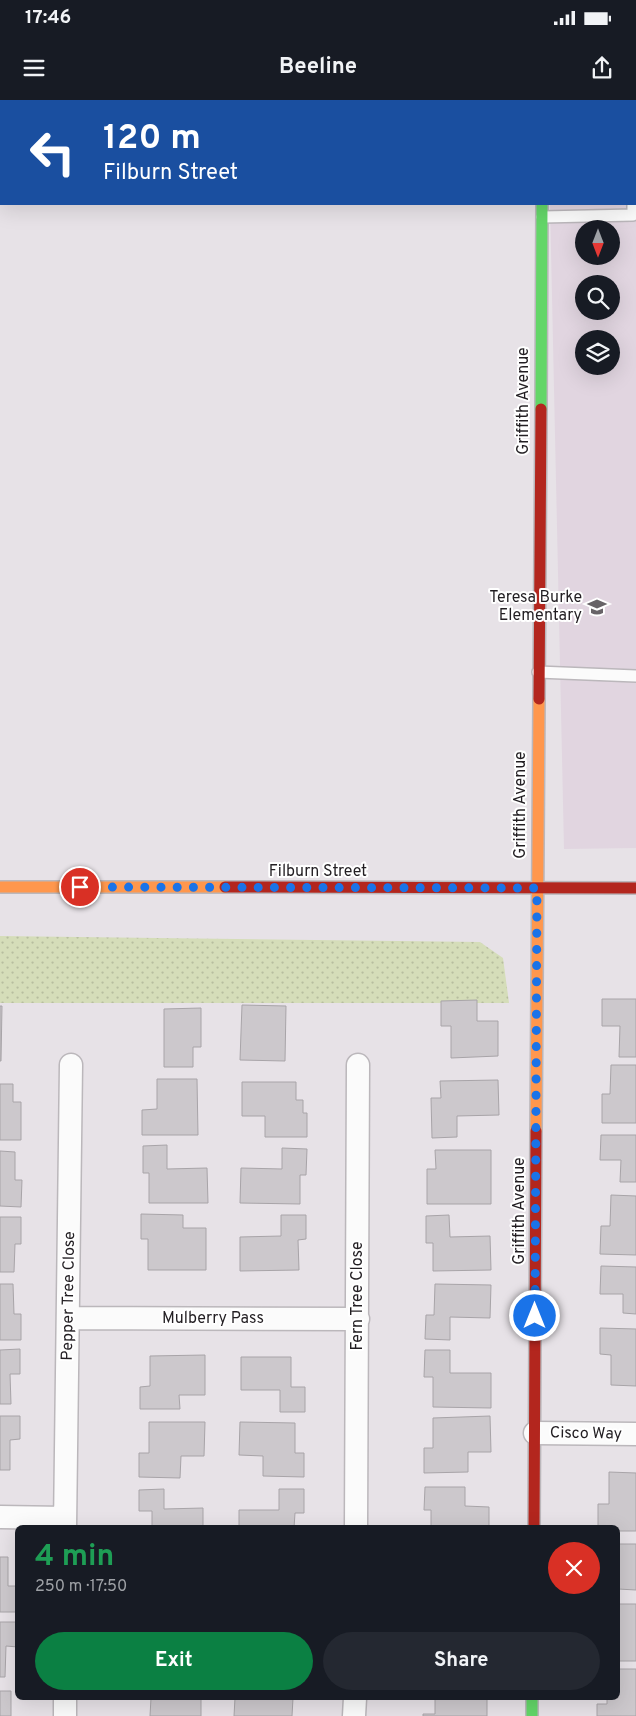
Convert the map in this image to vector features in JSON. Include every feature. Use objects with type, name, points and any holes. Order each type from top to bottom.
[{"type":"street","name":"Griffith Avenue","points":[[534,1525],[542,205]]},
{"type":"street","name":"Filburn Street","points":[[0,887],[636,888]]},
{"type":"street","name":"Pepper Tree Close","points":[[65,1523],[71,1064]]},
{"type":"street","name":"Fern Tree Close","points":[[356,1525],[358,1065]]},
{"type":"street","name":"Mulberry Pass","points":[[69,1318],[358,1320]]},
{"type":"street","name":"Cisco Way","points":[[535,1433],[636,1434]]},
{"type":"street","points":[[0,1517],[65,1523]]},
{"type":"street","points":[[65,1700],[65,1716]]},
{"type":"street","points":[[354,1716],[355,1700]]},
{"type":"street","points":[[532,1700],[532,1716]]},
{"type":"lane","points":[[542,217],[633,215],[633,205]]},
{"type":"lane","points":[[538,672],[636,676]]},
{"type":"shaded area","name":"Teresa Burke Elementary","points":[[550,205],[636,205],[636,848],[564,849]]},
{"type":"green space","points":[[0,936],[480,942],[503,958],[509,1003],[0,1003]]},
{"type":"building","points":[[602,999],[636,999],[636,1057],[619,1057],[620,1026],[602,1026]]},
{"type":"building","points":[[477,1000],[477,1021],[498,1021],[498,1056],[451,1058],[451,1026],[441,1026],[441,1001]]},
{"type":"building","points":[[242,1005],[286,1006],[285,1061],[240,1060]]},
{"type":"building","points":[[0,1006],[2,1006],[1,1061],[0,1061]]},
{"type":"building","points":[[201,1008],[201,1047],[193,1047],[193,1067],[164,1067],[164,1009]]},
{"type":"building","points":[[611,1065],[636,1065],[636,1123],[602,1123],[602,1094],[610,1094]]},
{"type":"building","points":[[157,1079],[197,1079],[198,1135],[142,1135],[142,1110],[157,1109]]},
{"type":"building","points":[[498,1080],[499,1115],[457,1116],[457,1137],[432,1138],[431,1098],[441,1098],[440,1081]]},
{"type":"building","points":[[242,1082],[296,1082],[296,1100],[303,1100],[303,1113],[307,1113],[307,1137],[265,1137],[265,1116],[242,1116]]},
{"type":"building","points":[[0,1084],[13,1084],[13,1102],[21,1102],[21,1140],[0,1140]]},
{"type":"building","points":[[601,1135],[636,1135],[636,1182],[620,1182],[621,1160],[600,1160]]},
{"type":"building","points":[[167,1145],[167,1169],[207,1168],[208,1203],[149,1203],[149,1173],[143,1173],[143,1146]]},
{"type":"building","points":[[282,1148],[307,1149],[306,1175],[300,1175],[300,1204],[240,1203],[241,1168],[282,1169]]},
{"type":"building","points":[[435,1150],[491,1150],[491,1204],[427,1204],[427,1169],[436,1169]]},
{"type":"building","points":[[0,1151],[15,1152],[15,1180],[22,1180],[21,1207],[0,1206]]},
{"type":"building","points":[[611,1195],[636,1196],[636,1255],[600,1254],[601,1226],[610,1226]]},
{"type":"building","points":[[141,1214],[183,1215],[183,1228],[206,1228],[206,1270],[148,1270],[148,1239],[141,1239]]},
{"type":"building","points":[[281,1215],[306,1215],[306,1239],[298,1240],[299,1270],[240,1271],[240,1237],[281,1236]]},
{"type":"building","points":[[449,1215],[450,1237],[490,1236],[491,1270],[433,1271],[433,1243],[426,1243],[426,1216]]},
{"type":"building","points":[[0,1217],[21,1217],[21,1244],[15,1244],[14,1272],[0,1272]]},
{"type":"building","points":[[601,1266],[636,1267],[636,1314],[623,1313],[623,1294],[600,1294]]},
{"type":"building","points":[[0,1284],[13,1284],[14,1314],[21,1314],[21,1340],[0,1340]]},
{"type":"building","points":[[435,1284],[491,1285],[490,1318],[450,1317],[450,1340],[425,1339],[426,1315],[434,1315]]},
{"type":"building","points":[[600,1328],[636,1329],[636,1386],[611,1385],[611,1355],[600,1354]]},
{"type":"building","points":[[20,1349],[20,1374],[10,1374],[11,1404],[0,1404],[0,1350]]},
{"type":"building","points":[[425,1350],[450,1350],[450,1373],[491,1373],[491,1408],[433,1407],[433,1377],[424,1377]]},
{"type":"building","points":[[205,1355],[205,1395],[179,1395],[180,1409],[140,1409],[140,1387],[150,1386],[150,1356]]},
{"type":"building","points":[[241,1357],[291,1357],[291,1387],[305,1387],[305,1412],[280,1412],[280,1390],[241,1390]]},
{"type":"building","points":[[0,1416],[20,1416],[20,1439],[10,1440],[10,1470],[0,1470]]},
{"type":"building","points":[[490,1416],[491,1452],[468,1452],[468,1472],[424,1473],[424,1448],[433,1448],[433,1418]]},
{"type":"building","points":[[149,1422],[205,1422],[204,1456],[181,1456],[180,1478],[139,1477],[139,1453],[149,1453]]},
{"type":"building","points":[[240,1422],[295,1423],[295,1453],[304,1453],[304,1477],[263,1476],[263,1456],[239,1455]]},
{"type":"building","points":[[609,1472],[636,1473],[636,1531],[620,1531],[620,1525],[598,1525],[598,1504],[609,1504]]},
{"type":"building","points":[[425,1487],[465,1487],[465,1506],[489,1507],[489,1525],[431,1525],[431,1510],[424,1510]]},
{"type":"building","points":[[164,1489],[164,1509],[203,1508],[203,1525],[152,1525],[152,1511],[139,1511],[139,1490]]},
{"type":"building","points":[[279,1489],[304,1489],[304,1513],[295,1513],[294,1525],[239,1525],[239,1510],[279,1510]]},
{"type":"building","points":[[620,1544],[636,1544],[636,1590],[620,1589]]},
{"type":"building","points":[[0,1557],[8,1557],[8,1586],[15,1586],[15,1612],[0,1612]]},
{"type":"building","points":[[620,1604],[636,1604],[636,1661],[620,1661]]},
{"type":"building","points":[[0,1622],[15,1622],[15,1647],[6,1646],[5,1677],[0,1677]]},
{"type":"building","points":[[620,1669],[636,1669],[636,1716],[597,1716],[597,1704],[607,1704],[607,1700],[620,1700]]},
{"type":"building","points":[[0,1691],[11,1691],[11,1716],[0,1716]]},
{"type":"building","points":[[151,1700],[201,1700],[201,1716],[150,1716]]},
{"type":"building","points":[[235,1700],[293,1700],[292,1716],[234,1716]]},
{"type":"building","points":[[435,1700],[487,1700],[487,1716],[423,1716],[423,1714],[435,1714]]},
{"type":"traffic: fast","points":[[541,409],[542,205]]},
{"type":"traffic: fast","points":[[532,1700],[532,1716]]},
{"type":"traffic: slow","points":[[536,1131],[539,699]]},
{"type":"traffic: slow","points":[[0,887],[225,887]]},
{"type":"traffic: jam","points":[[539,699],[541,409]]},
{"type":"traffic: jam","points":[[225,887],[636,888]]},
{"type":"traffic: jam","points":[[534,1525],[536,1131]]},
{"type":"place","name":"Teresa Burke Elementary","points":[[597,607]]},
{"type":"route","points":[[80,887],[537,888],[535,1316]]}]
